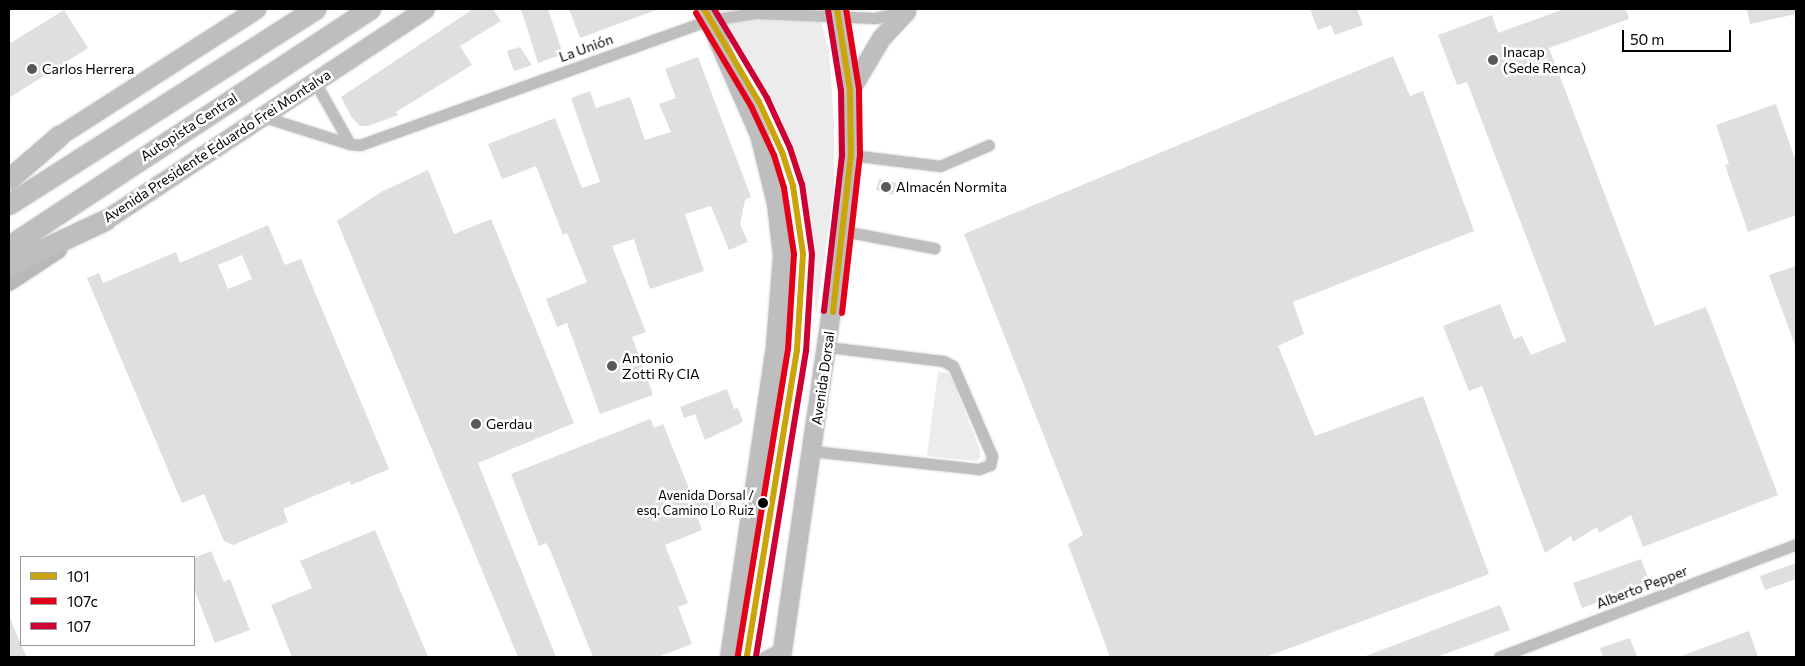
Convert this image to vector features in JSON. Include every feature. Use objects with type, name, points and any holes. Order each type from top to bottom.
[{"type":"highway","points":[[9,204],[315,9]]},
{"type":"highway","name":"Autopista Central","points":[[9,246],[370,9]]},
{"type":"highway","points":[[9,179],[60,135]]},
{"type":"highway","points":[[9,265],[104,220]]},
{"type":"main road","points":[[9,168],[256,9]]},
{"type":"main road","name":"Avenida Presidente Eduardo Frei Montalva","points":[[9,283],[425,9]]},
{"type":"main road","points":[[850,90],[881,38],[908,10]]},
{"type":"main road","name":"Avenida Dorsal","points":[[782,652],[828,347],[851,155],[850,90],[838,13]]},
{"type":"main road","points":[[707,14],[749,106],[767,159],[782,255],[775,346],[729,657]]},
{"type":"street","name":"La Unión","points":[[264,116],[350,144],[368,143],[707,14],[838,13],[875,18],[908,10]]},
{"type":"street","points":[[315,82],[350,144]]},
{"type":"street","points":[[851,155],[940,166],[989,145]]},
{"type":"street","points":[[843,231],[934,248]]},
{"type":"street","points":[[812,450],[979,469],[990,465],[992,456],[953,366],[944,361],[828,347]]},
{"type":"street","name":"Alberto Pepper","points":[[1499,657],[1796,544]]},
{"type":"street","points":[[764,657],[782,652]]},
{"type":"shaded area","points":[[712,9],[818,9],[829,51],[834,122],[834,192],[816,315],[810,224],[797,172],[767,99]]},
{"type":"shaded area","points":[[938,371],[950,374],[980,450],[980,458],[976,461],[927,456]]},
{"type":"building","points":[[473,9],[493,9],[501,21],[460,46],[472,65],[396,112],[398,115],[368,126],[360,126],[352,118],[341,97]]},
{"type":"building","points":[[521,9],[548,9],[563,54],[538,63]]},
{"type":"building","points":[[569,9],[655,9],[656,10],[580,38]]},
{"type":"building","points":[[1310,9],[1357,9],[1363,25],[1335,35],[1331,25],[1318,30]]},
{"type":"building","points":[[1564,9],[1626,9],[1629,19],[1549,48],[1655,326],[1706,307],[1778,495],[1643,547],[1631,515],[1599,533],[1597,527],[1573,542],[1571,536],[1545,553],[1482,386],[1469,391],[1443,326],[1500,304],[1514,339],[1522,336],[1531,355],[1566,341],[1467,82],[1457,85],[1438,35],[1492,15],[1498,33]]},
{"type":"building","points":[[1747,9],[1796,9],[1796,14],[1750,24]]},
{"type":"building","name":"Carlos Herrera","points":[[64,10],[88,48],[9,98],[9,44]]},
{"type":"building","points":[[520,47],[532,65],[514,71],[507,51]]},
{"type":"building","points":[[1393,56],[1410,96],[1423,91],[1474,231],[1293,302],[1304,334],[1278,346],[1315,436],[1423,396],[1489,574],[1266,657],[1110,657],[1068,544],[1083,535],[964,234]]},
{"type":"building","points":[[698,57],[751,197],[745,200],[740,224],[748,242],[729,250],[711,206],[685,214],[704,271],[650,289],[634,239],[612,246],[646,332],[632,337],[653,395],[600,414],[567,323],[557,327],[546,299],[587,282],[567,233],[563,235],[536,166],[502,179],[488,144],[555,118],[582,188],[600,182],[571,98],[590,91],[596,108],[630,97],[645,140],[671,132],[659,104],[676,98],[665,69]]},
{"type":"building","points":[[1776,104],[1796,162],[1796,215],[1748,232],[1725,165],[1729,164],[1716,125]]},
{"type":"building","name":"Gerdau","points":[[428,170],[454,234],[491,219],[574,423],[478,463],[556,657],[518,657],[337,221],[381,192]]},
{"type":"building","name":"Almacén Normita","points":[[879,179],[896,183],[893,195],[876,190]]},
{"type":"building","points":[[268,225],[285,265],[301,259],[389,469],[351,485],[350,481],[283,509],[288,522],[233,545],[224,541],[204,494],[182,503],[87,278],[99,273],[103,283],[176,252],[180,263]],"holes":[[[242,255],[252,279],[228,289],[218,265]]]},
{"type":"building","points":[[1796,266],[1796,344],[1795,345],[1769,275]]},
{"type":"building","points":[[727,389],[734,409],[738,408],[743,422],[705,440],[695,414],[684,418],[680,407]]},
{"type":"building","points":[[650,419],[654,428],[663,424],[693,498],[715,489],[722,507],[697,517],[702,530],[665,545],[688,603],[678,607],[692,644],[658,657],[593,657],[551,552],[546,543],[539,546],[511,474]]},
{"type":"building","points":[[375,530],[428,657],[292,657],[271,605],[312,588],[300,561]]},
{"type":"building","points":[[211,551],[224,582],[230,579],[250,630],[215,643],[195,592],[195,558]]},
{"type":"building","points":[[1641,559],[1650,583],[1582,608],[1573,583]]},
{"type":"building","points":[[1796,563],[1796,579],[1765,590],[1760,576]]},
{"type":"building","points":[[1500,605],[1510,630],[1437,657],[1363,657]]},
{"type":"building","points":[[9,615],[20,646],[27,657],[9,657]]},
{"type":"building","points":[[1749,631],[1758,657],[1681,657],[1681,656]]},
{"type":"building","points":[[1630,638],[1637,657],[1603,657],[1600,648]]},
{"type":"transit line","name":"101","points":[[704,9],[759,102],[782,152],[793,186],[803,254],[797,350],[747,657]]},
{"type":"transit line","name":"107","points":[[714,9],[767,98],[790,148],[802,184],[812,254],[806,351],[756,657]]},
{"type":"transit line","name":"101","points":[[833,312],[851,155],[850,90],[837,9]]},
{"type":"transit line","name":"107c","points":[[842,313],[860,155],[859,89],[846,9]]},
{"type":"transit line","name":"107","points":[[824,311],[842,155],[841,91],[828,10]]},
{"type":"transit line","name":"107c","points":[[696,13],[751,106],[774,155],[784,188],[794,254],[788,349],[738,656]]},
{"type":"place","name":"Inacap (Sede Renca)","points":[[1493,60]]},
{"type":"place","name":"Carlos Herrera","points":[[32,69]]},
{"type":"place","name":"Almacén Normita","points":[[886,187]]},
{"type":"place","name":"Antonio Zotti Ry CIA","points":[[612,366]]},
{"type":"place","name":"Gerdau","points":[[476,424]]},
{"type":"place","name":"Avenida Dorsal / esq. Camino Lo Ruiz","points":[[763,503]]}]
